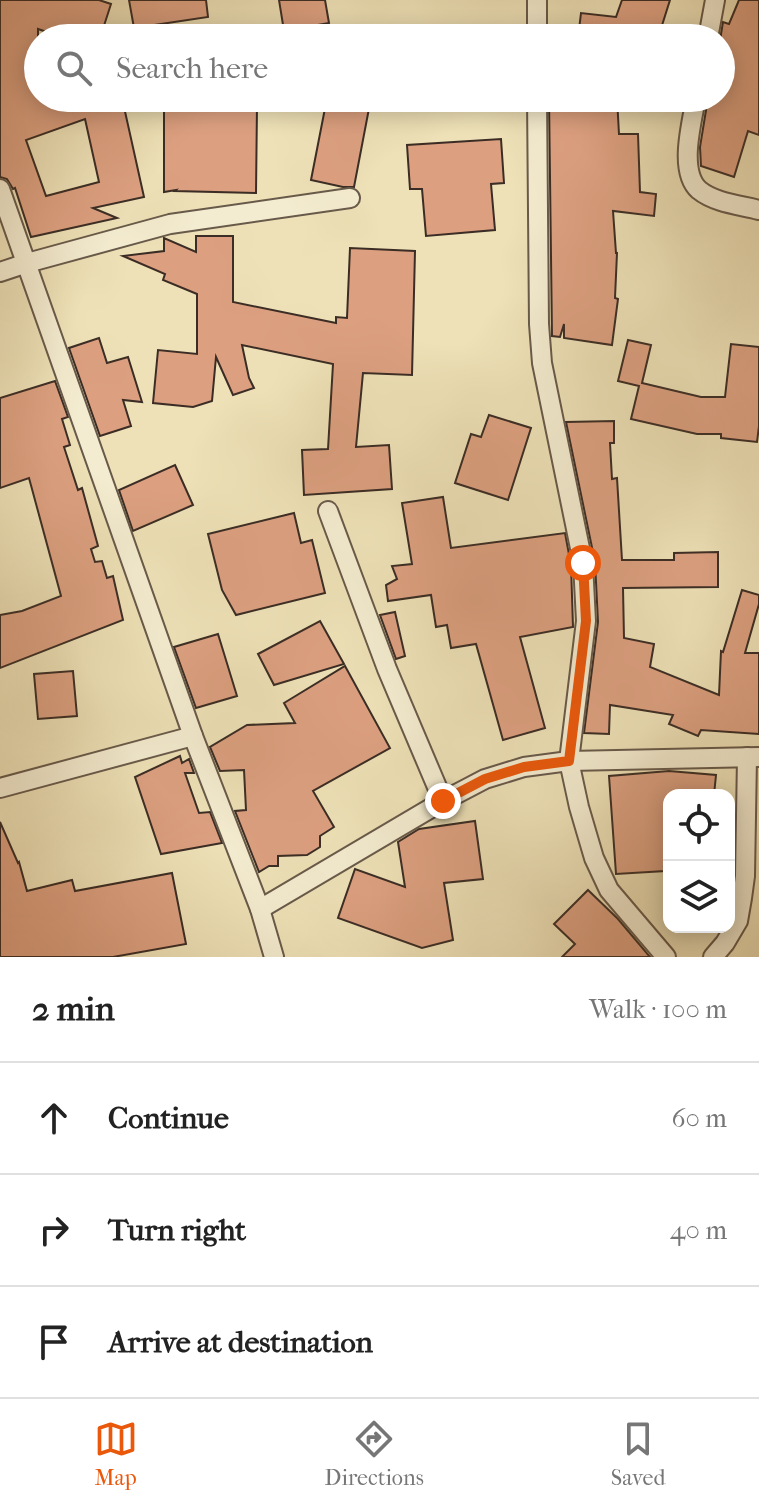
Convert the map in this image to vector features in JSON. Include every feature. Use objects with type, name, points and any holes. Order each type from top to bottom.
[{"type":"street","points":[[537,0],[537,24]]},
{"type":"street","points":[[711,24],[715,0]]},
{"type":"street","points":[[537,112],[542,363],[583,563],[585,595],[586,621],[569,761],[590,846],[609,890],[666,957]]},
{"type":"street","points":[[693,112],[688,141],[689,175],[699,189],[721,201],[759,210]]},
{"type":"street","points":[[0,189],[193,736],[260,909],[271,956]]},
{"type":"street","points":[[0,272],[170,224],[350,198]]},
{"type":"street","points":[[328,511],[387,669],[443,801]]},
{"type":"street","points":[[0,788],[193,736]]},
{"type":"street","points":[[260,909],[485,779],[524,767],[569,761],[753,757],[745,876],[738,921],[713,957]]},
{"type":"building","points":[[0,0],[99,0],[111,4],[105,24],[24,24],[24,112],[125,112],[144,197],[93,208],[117,218],[31,237],[15,188],[7,179],[0,177]],"holes":[[[85,119],[99,182],[46,196],[26,140]]]},
{"type":"building","points":[[129,0],[206,0],[208,17],[161,24],[133,24]]},
{"type":"building","points":[[279,0],[325,0],[329,23],[283,24]]},
{"type":"building","points":[[622,0],[670,0],[662,24],[580,24],[581,13],[616,17]]},
{"type":"building","points":[[739,0],[759,0],[759,135],[748,131],[734,177],[701,166],[700,147],[706,112],[735,112],[735,24],[729,24]]},
{"type":"building","points":[[164,112],[257,112],[256,193],[164,192]]},
{"type":"building","points":[[324,112],[368,112],[354,187],[311,180]]},
{"type":"building","points":[[549,112],[618,112],[619,134],[638,134],[640,192],[656,194],[654,216],[613,211],[617,253],[615,298],[618,299],[612,345],[564,338],[564,324],[560,337],[552,336]]},
{"type":"building","points":[[501,139],[504,183],[491,184],[495,230],[426,236],[422,189],[410,189],[407,145]]},
{"type":"building","points":[[196,236],[233,236],[233,302],[336,323],[336,317],[347,318],[350,248],[415,251],[412,375],[363,373],[356,447],[389,445],[392,489],[304,495],[302,450],[328,449],[333,364],[242,345],[254,388],[233,395],[216,357],[212,401],[193,407],[153,403],[158,350],[197,354],[197,294],[163,280],[165,274],[123,256],[164,251],[164,238],[196,252]]},
{"type":"building","points":[[99,338],[107,363],[128,357],[142,402],[123,400],[131,426],[100,436],[69,348]]},
{"type":"building","points":[[628,340],[651,345],[642,383],[701,397],[725,397],[731,344],[759,347],[757,442],[721,438],[721,434],[697,434],[631,419],[639,386],[618,381]]},
{"type":"building","points":[[55,381],[68,417],[62,419],[70,445],[64,447],[78,490],[82,488],[98,546],[91,549],[95,562],[102,561],[107,578],[113,576],[123,620],[0,668],[0,615],[22,611],[61,596],[29,478],[0,488],[0,398]]},
{"type":"building","points":[[489,415],[531,428],[508,500],[455,483],[471,434],[481,437]]},
{"type":"building","points":[[614,421],[614,443],[610,443],[612,479],[617,478],[622,560],[674,560],[674,553],[718,552],[718,587],[623,588],[624,638],[654,644],[650,667],[719,695],[721,651],[742,590],[759,595],[745,653],[759,653],[759,734],[701,730],[698,736],[669,724],[673,715],[610,705],[609,734],[584,733],[598,622],[595,562],[566,422]]},
{"type":"building","points":[[175,465],[193,505],[133,531],[119,490]]},
{"type":"building","points":[[443,497],[451,548],[565,533],[571,565],[573,627],[520,637],[545,728],[503,740],[476,644],[451,648],[447,625],[436,627],[431,595],[388,601],[386,585],[397,579],[392,566],[412,564],[402,503]]},
{"type":"building","points":[[294,513],[301,543],[312,540],[325,593],[236,615],[222,590],[208,534]]},
{"type":"building","points":[[395,612],[405,656],[396,659],[380,615]]},
{"type":"building","points":[[320,621],[344,664],[274,685],[258,654]]},
{"type":"building","points":[[218,634],[237,696],[196,708],[174,647]]},
{"type":"building","points":[[345,666],[390,748],[313,791],[334,827],[320,836],[320,847],[307,855],[278,856],[278,866],[269,866],[259,872],[235,811],[246,810],[244,770],[220,771],[210,747],[247,725],[295,723],[284,703]]},
{"type":"building","points":[[73,671],[77,716],[38,719],[34,674]]},
{"type":"building","points":[[180,756],[182,763],[189,759],[194,773],[185,773],[199,813],[210,812],[222,843],[161,854],[135,777]]},
{"type":"building","points":[[669,771],[716,775],[715,789],[663,789],[663,871],[616,874],[609,776]]},
{"type":"building","points":[[475,821],[483,879],[444,883],[453,940],[422,948],[338,918],[355,869],[405,887],[398,842],[419,829]]},
{"type":"building","points":[[0,822],[19,862],[27,891],[72,880],[75,891],[172,873],[186,944],[113,957],[0,957]]},
{"type":"building","points":[[588,890],[650,957],[562,957],[575,944],[554,924]]},
{"type":"route","points":[[443,801],[485,779],[524,767],[569,761],[586,621],[583,563]]}]
